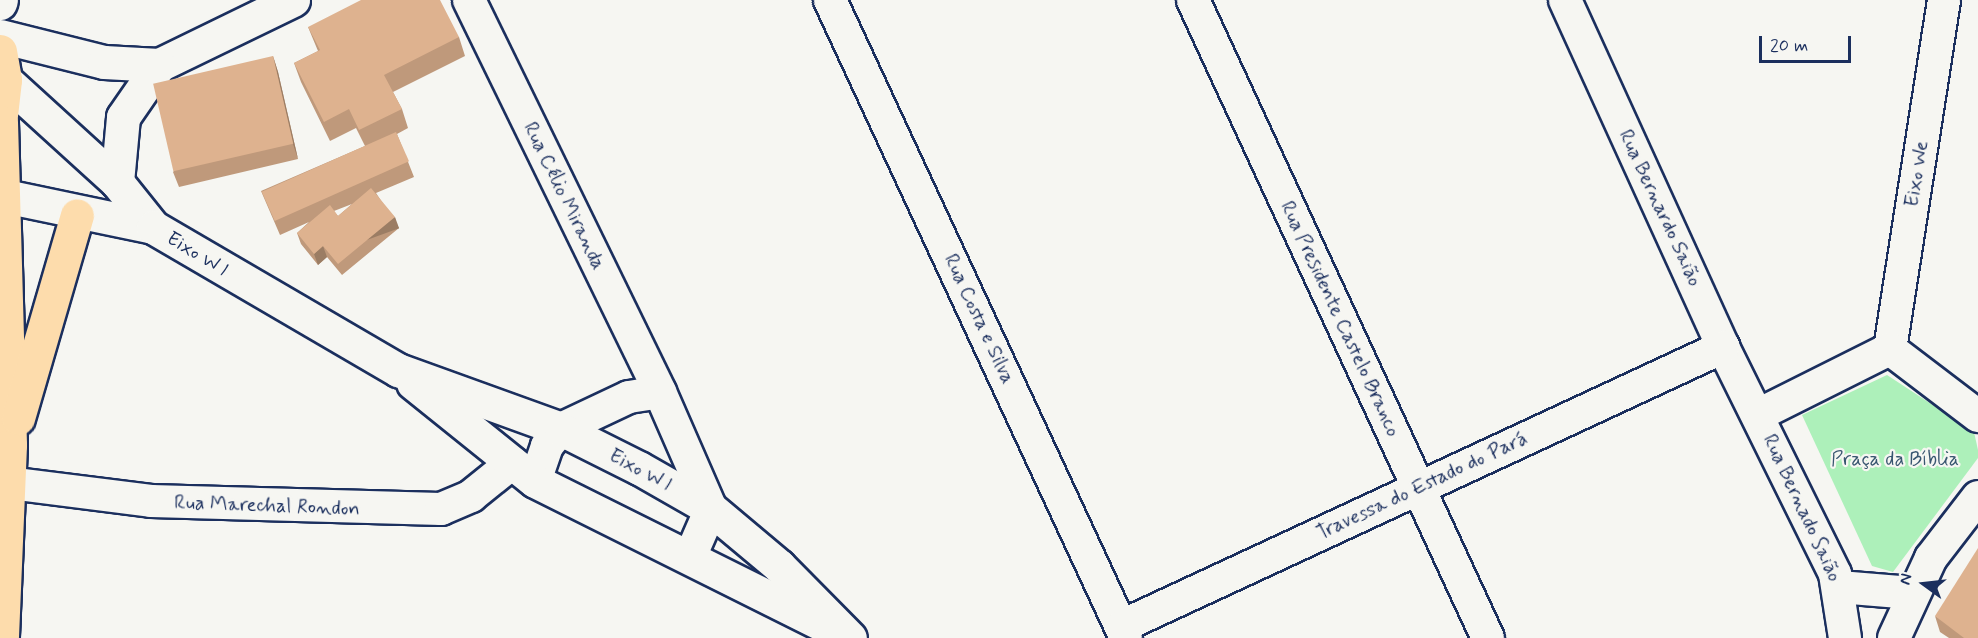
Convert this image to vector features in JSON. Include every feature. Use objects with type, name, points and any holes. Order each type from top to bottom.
[{"type":"main road","points":[[2,638],[10,445],[0,195],[3,66]]},
{"type":"main road","points":[[10,445],[76,215]]},
{"type":"street","points":[[0,36],[104,62],[159,65],[294,0]]},
{"type":"street","name":"Rua Célio Miranda","points":[[469,0],[660,392],[711,509]]},
{"type":"street","name":"Rua Costa e Silva","points":[[830,0],[1124,632]]},
{"type":"street","name":"Rua Presidente Castelo Branco","points":[[1193,0],[1488,638]]},
{"type":"street","name":"Rua Bernardo Saião","points":[[1565,0],[1723,347],[1758,415]]},
{"type":"street","name":"Eixo We","points":[[1890,349],[1944,0]]},
{"type":"street","points":[[117,182],[123,117],[159,65]]},
{"type":"street","points":[[3,66],[117,182],[153,227]]},
{"type":"street","points":[[0,195],[76,215],[153,227]]},
{"type":"street","name":"Eixo W l","points":[[153,227],[399,370],[524,472],[795,614],[846,635]]},
{"type":"street","name":"Travessa do Estado do Pará","points":[[1124,632],[1417,488],[1723,347]]},
{"type":"street","points":[[1758,415],[1890,349],[1978,416]]},
{"type":"street","name":"Eixo W l","points":[[399,370],[561,429],[711,509],[779,566],[846,635]]},
{"type":"street","points":[[524,472],[561,429],[629,397],[660,392]]},
{"type":"street","name":"Rua Bernado Saião","points":[[1758,415],[1839,587],[1845,638]]},
{"type":"street","name":"Rua Marechal Rondon","points":[[9,483],[151,501],[441,509],[524,472]]},
{"type":"street","points":[[1894,638],[1911,593],[1978,497]]},
{"type":"street","points":[[690,557],[711,509]]},
{"type":"street","points":[[1839,587],[1911,593]]},
{"type":"green space","name":"Praça da Bíblia","points":[[1887,375],[1974,432],[1978,450],[1978,458],[1893,572],[1872,566],[1802,415]]},
{"type":"building","points":[[361,0],[440,0],[459,37],[384,75],[402,109],[359,130],[349,109],[324,122],[294,63],[320,50],[308,27]]},
{"type":"building","points":[[273,56],[293,144],[173,171],[153,84]]},
{"type":"building","points":[[396,132],[409,161],[275,221],[262,192]]},
{"type":"building","points":[[371,188],[395,217],[338,264],[323,246],[314,254],[297,233],[330,205],[338,216]]},
{"type":"building","points":[[1978,548],[1978,638],[1964,638],[1935,616]]}]
